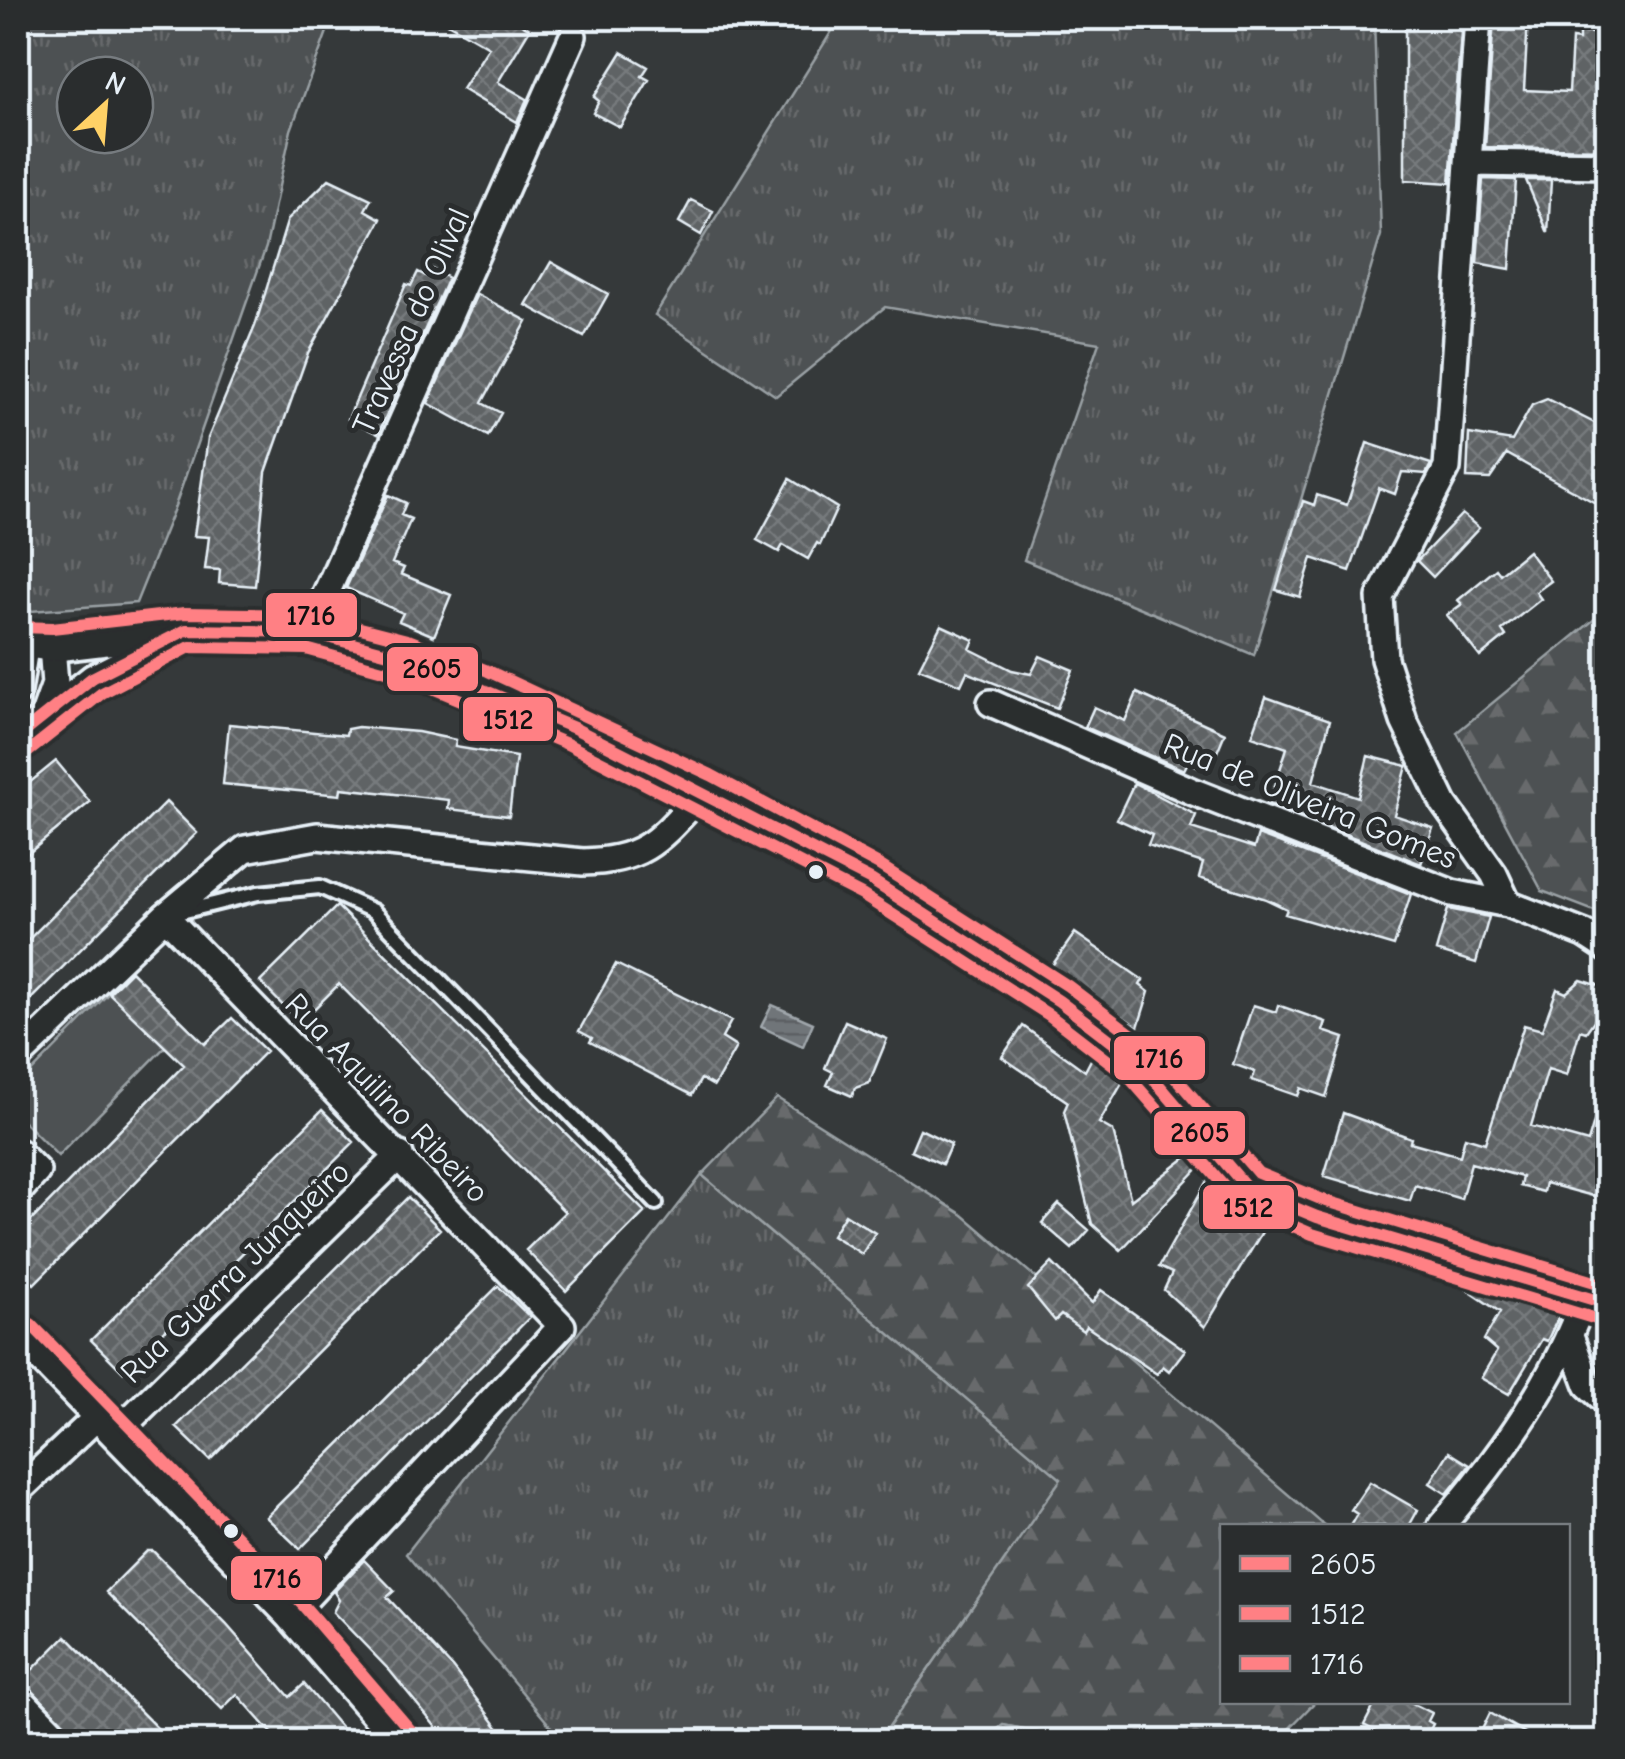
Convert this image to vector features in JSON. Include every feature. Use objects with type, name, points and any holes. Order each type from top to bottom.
[{"type":"street","points":[[1478,18],[1447,468],[1380,597],[1384,659],[1404,721],[1444,804],[1494,874],[1508,904]]},
{"type":"street","name":"Travessa do Olival","points":[[309,632],[573,36]]},
{"type":"street","points":[[1470,163],[1608,165]]},
{"type":"street","points":[[32,643],[186,630],[256,628],[309,632],[407,658],[482,686],[704,791],[871,880],[1059,1001],[1140,1062],[1247,1188],[1318,1217],[1596,1301],[1496,1456],[1442,1524]]},
{"type":"street","points":[[18,737],[92,678],[186,630]]},
{"type":"street","points":[[18,692],[32,643]]},
{"type":"street","points":[[32,643],[55,684],[42,719]]},
{"type":"street","name":"Rua de Oliveira Gomes","points":[[991,703],[1194,792],[1452,893],[1508,904],[1585,934],[1608,948]]},
{"type":"street","points":[[18,1057],[165,916],[245,849],[317,836],[582,862],[618,862],[654,845],[704,791]]},
{"type":"street","name":"Rua Aquilino Ribeiro","points":[[165,916],[562,1326],[289,1616]]},
{"type":"street","points":[[18,1152],[38,1171],[18,1192]]},
{"type":"street","name":"Rua Guerra Junqueiro","points":[[18,1491],[106,1425],[400,1155]]},
{"type":"street","points":[[18,1336],[289,1616],[398,1742]]},
{"type":"street","points":[[1570,1339],[1588,1384],[1608,1403]]},
{"type":"street","points":[[18,1697],[62,1742]]},
{"type":"lane","points":[[165,916],[258,893],[320,887],[373,911],[656,1202]]},
{"type":"green space","points":[[18,18],[332,18],[291,130],[266,247],[175,506],[136,603],[18,612]]},
{"type":"green space","points":[[840,18],[1374,18],[1381,235],[1254,655],[1024,560],[1099,343],[885,307],[776,396],[655,315]]},
{"type":"green space","points":[[1607,609],[1607,916],[1542,891],[1457,732]]},
{"type":"green space","points":[[111,991],[166,1046],[58,1156],[18,1116],[18,1086]]},
{"type":"green space","points":[[777,1098],[963,1215],[1323,1524],[1220,1524],[1220,1704],[1313,1704],[1277,1741],[1084,1741],[1003,1725],[983,1741],[893,1741],[888,1728],[1061,1479],[702,1175]]},
{"type":"green space","points":[[702,1175],[1062,1479],[888,1728],[742,1742],[563,1741],[406,1554]]},
{"type":"green space","points":[[1003,1725],[1084,1741],[983,1741]]},
{"type":"shaded area","points":[[772,1005],[813,1023],[803,1046],[761,1027]]},
{"type":"building","points":[[439,18],[511,18],[530,29],[498,82],[527,99],[517,122],[462,89],[489,47]]},
{"type":"building","points":[[1405,18],[1462,18],[1450,183],[1405,180]]},
{"type":"building","points":[[1494,18],[1528,18],[1524,90],[1569,92],[1572,39],[1579,40],[1579,32],[1608,34],[1608,149],[1485,147]]},
{"type":"building","points":[[622,52],[648,67],[642,76],[649,80],[620,127],[593,113],[599,101],[594,97]]},
{"type":"building","points":[[329,179],[371,199],[365,210],[381,219],[308,353],[266,472],[255,586],[219,583],[220,570],[205,569],[209,537],[194,536],[208,438],[255,326],[288,219]]},
{"type":"building","points":[[1483,179],[1516,180],[1510,269],[1477,263]]},
{"type":"building","points":[[1526,180],[1551,180],[1548,233]]},
{"type":"building","points":[[691,200],[713,211],[701,235],[679,222]]},
{"type":"building","points":[[551,262],[608,294],[584,337],[526,305]]},
{"type":"building","points":[[430,268],[448,278],[378,434],[348,419],[406,284],[411,286],[418,272],[426,276]]},
{"type":"building","points":[[477,294],[527,321],[482,403],[501,413],[488,436],[428,403]]},
{"type":"building","points":[[1547,399],[1608,430],[1608,510],[1507,454],[1490,479],[1467,478],[1469,434],[1512,441],[1532,405]]},
{"type":"building","points":[[1367,443],[1431,464],[1426,474],[1402,472],[1395,494],[1379,488],[1350,571],[1312,558],[1300,597],[1276,590],[1303,501],[1314,505],[1317,495],[1347,505]]},
{"type":"building","points":[[790,479],[837,508],[820,545],[817,543],[808,559],[783,545],[779,552],[757,540]]},
{"type":"building","points":[[388,495],[406,503],[401,515],[411,519],[392,563],[404,568],[401,574],[451,595],[434,636],[399,621],[403,613],[346,588]]},
{"type":"building","points":[[1462,514],[1479,528],[1433,577],[1417,561]]},
{"type":"building","points":[[1528,551],[1551,581],[1536,592],[1541,599],[1502,630],[1506,636],[1480,657],[1447,615],[1462,604],[1458,600],[1496,569],[1500,574]]},
{"type":"building","points":[[941,625],[974,640],[970,649],[1012,670],[1031,674],[1040,656],[1073,670],[1057,708],[967,672],[961,685],[919,668]]},
{"type":"building","points":[[1137,693],[1225,733],[1209,771],[1188,762],[1184,770],[1085,727],[1094,707],[1125,721]]},
{"type":"building","points":[[1266,697],[1330,720],[1313,782],[1358,797],[1368,756],[1407,766],[1394,815],[1433,828],[1421,864],[1269,804],[1287,748],[1252,736]]},
{"type":"building","points":[[229,724],[346,735],[347,729],[358,727],[418,732],[456,740],[455,747],[516,757],[509,816],[448,809],[449,800],[341,788],[340,795],[223,784]]},
{"type":"building","points":[[56,761],[90,802],[18,862],[18,792]]},
{"type":"building","points":[[1134,783],[1196,815],[1191,828],[1254,848],[1258,835],[1411,894],[1394,946],[1285,914],[1287,909],[1266,899],[1199,878],[1203,863],[1148,845],[1152,835],[1117,819]]},
{"type":"building","points":[[166,802],[197,833],[18,1012],[18,950]]},
{"type":"building","points":[[337,906],[645,1212],[566,1291],[526,1250],[565,1212],[471,1117],[339,984],[300,1023],[260,982]]},
{"type":"building","points":[[1448,909],[1489,917],[1476,963],[1436,951]]},
{"type":"building","points":[[1075,933],[1143,980],[1140,985],[1149,992],[1138,1027],[1051,967]]},
{"type":"building","points":[[616,964],[731,1021],[722,1038],[736,1047],[714,1086],[701,1079],[692,1095],[590,1042],[592,1038],[579,1031]]},
{"type":"building","points":[[131,971],[205,1044],[232,1018],[266,1051],[34,1284],[18,1268],[18,1234],[184,1065],[109,993]]},
{"type":"building","points":[[1581,980],[1600,986],[1605,1005],[1586,1032],[1580,1030],[1567,1075],[1548,1069],[1531,1126],[1588,1142],[1601,1098],[1608,1099],[1608,1200],[1545,1183],[1543,1192],[1520,1186],[1522,1177],[1471,1163],[1461,1199],[1415,1185],[1410,1201],[1324,1176],[1343,1113],[1411,1138],[1410,1142],[1460,1156],[1465,1137],[1485,1143],[1524,1025],[1542,1030],[1557,989],[1566,993]]},
{"type":"building","points":[[1253,1005],[1276,1012],[1278,1005],[1326,1022],[1323,1031],[1344,1038],[1326,1097],[1301,1088],[1298,1096],[1252,1080],[1255,1072],[1233,1064]]},
{"type":"building","points":[[845,1021],[887,1039],[869,1083],[855,1088],[852,1096],[827,1085],[833,1072],[825,1068]]},
{"type":"building","points":[[1023,1026],[1085,1071],[1095,1052],[1124,1080],[1099,1123],[1113,1131],[1131,1200],[1192,1153],[1202,1164],[1121,1250],[1092,1224],[1064,1111],[1068,1102],[1002,1057]]},
{"type":"building","points":[[322,1110],[354,1142],[123,1372],[91,1340]]},
{"type":"building","points":[[920,1129],[951,1144],[942,1164],[911,1150]]},
{"type":"building","points":[[1209,1177],[1237,1214],[1265,1227],[1205,1327],[1164,1290],[1172,1273],[1159,1267]]},
{"type":"building","points":[[408,1197],[440,1229],[210,1460],[176,1427]]},
{"type":"building","points":[[1059,1204],[1089,1230],[1072,1249],[1042,1223]]},
{"type":"building","points":[[845,1214],[875,1233],[862,1254],[832,1235]]},
{"type":"building","points":[[1052,1263],[1092,1303],[1101,1290],[1185,1350],[1169,1371],[1163,1366],[1157,1374],[1086,1326],[1083,1331],[1061,1315],[1055,1321],[1028,1288]]},
{"type":"building","points":[[1445,1275],[1562,1310],[1547,1341],[1542,1339],[1509,1394],[1481,1378],[1497,1351],[1484,1340],[1500,1312]]},
{"type":"building","points":[[498,1286],[530,1317],[300,1549],[266,1517]]},
{"type":"building","points":[[1449,1452],[1470,1465],[1447,1494],[1430,1483]]},
{"type":"building","points":[[1370,1482],[1418,1510],[1410,1524],[1351,1524],[1357,1514],[1351,1510]]},
{"type":"building","points":[[147,1551],[153,1551],[226,1624],[290,1697],[304,1684],[353,1742],[280,1742],[237,1694],[222,1709],[106,1592]]},
{"type":"building","points":[[364,1560],[394,1591],[387,1597],[452,1667],[509,1742],[448,1742],[390,1671],[333,1612],[339,1600],[334,1592]]},
{"type":"building","points":[[66,1636],[171,1742],[82,1742],[25,1683],[25,1677]]},
{"type":"building","points":[[1375,1704],[1414,1704],[1432,1713],[1428,1721],[1433,1724],[1424,1742],[1395,1742],[1364,1725]]},
{"type":"building","points":[[1490,1713],[1541,1742],[1476,1742]]},
{"type":"transit line","name":"1716","points":[[18,627],[52,628],[185,613],[310,615],[411,641],[488,671],[711,775],[879,865],[1068,986],[1152,1050],[1258,1173],[1323,1200],[1608,1286]]},
{"type":"transit line","name":"2605","points":[[18,737],[92,678],[186,630],[309,632],[407,658],[574,728],[871,880],[1059,1001],[1140,1063],[1247,1188],[1317,1217],[1608,1304]]},
{"type":"transit line","name":"1512","points":[[29,751],[102,693],[190,647],[306,649],[401,675],[567,744],[862,895],[1049,1015],[1128,1076],[1239,1203],[1312,1234],[1603,1321]]},
{"type":"transit line","name":"1716","points":[[31,1324],[302,1604],[411,1731]]}]
